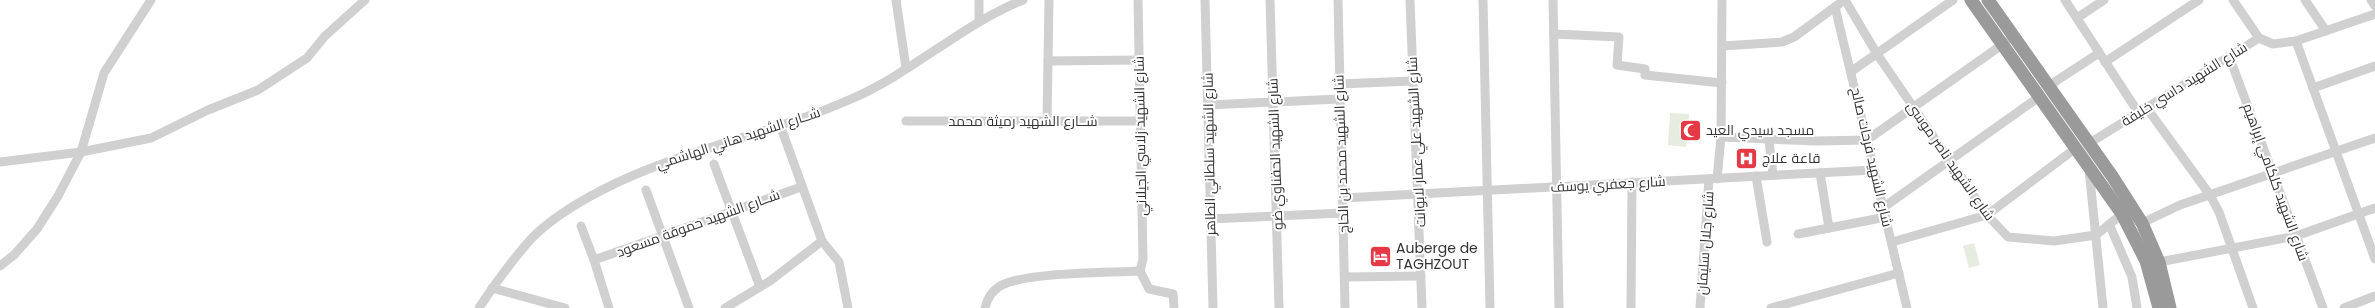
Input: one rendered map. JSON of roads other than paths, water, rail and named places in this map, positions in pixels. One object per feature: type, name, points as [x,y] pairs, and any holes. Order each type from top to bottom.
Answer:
[{"type":"highway","points":[[1971,0],[2008,41],[2094,163],[2142,222],[2159,262],[2170,308]]},
{"type":"highway","points":[[1988,0],[2008,41]]},
{"type":"highway","points":[[2094,163],[2146,262],[2159,308]]},
{"type":"street","points":[[0,266],[14,255],[37,229],[58,196],[81,152],[104,73],[152,0]]},
{"type":"street","points":[[0,162],[81,152],[151,138],[208,110],[258,90],[307,58],[325,36],[365,0]]},
{"type":"street","points":[[896,0],[906,68]]},
{"type":"street","points":[[979,0],[979,21]]},
{"type":"street","name":"شــارع الشهيد هاني الهاشمي","points":[[479,308],[492,288],[532,238],[568,208],[643,170],[780,125],[852,99],[876,87],[979,21],[1023,0]]},
{"type":"street","points":[[1047,122],[1049,0]]},
{"type":"street","name":"شارع الشهيد زلاسي الجيلاني","points":[[1138,0],[1143,259],[1140,271]]},
{"type":"street","name":"شارع الشهيد سلطاني الطاهر","points":[[1205,0],[1210,219],[1214,308]]},
{"type":"street","name":"شارع الشهيد الحفناوي ضو","points":[[1270,0],[1279,308]]},
{"type":"street","name":"شارع الشهيد محمد بن الحاج","points":[[1338,0],[1339,99],[1345,308]]},
{"type":"street","name":"شارع الشهيد علي عمار لابوانت","points":[[1410,0],[1422,308]]},
{"type":"street","points":[[1483,0],[1490,308]]},
{"type":"street","points":[[1553,0],[1558,308]]},
{"type":"street","name":"شارع جلال سليمان","points":[[1700,308],[1713,179],[1721,137],[1722,0]]},
{"type":"street","points":[[1722,46],[1782,42],[1794,37],[1845,0]]},
{"type":"street","name":"شارع الشهيد ناصر موسى","points":[[1845,0],[1877,54],[1949,161],[1987,216],[2008,237],[2019,239],[2054,240],[2096,235],[2110,226],[2122,214]]},
{"type":"street","points":[[1852,71],[1953,0]]},
{"type":"street","points":[[2065,0],[2138,112]]},
{"type":"street","points":[[2077,18],[2104,0]]},
{"type":"street","points":[[2105,62],[2199,0]]},
{"type":"street","points":[[2233,0],[2259,38]]},
{"type":"street","points":[[2305,0],[2326,31]]},
{"type":"street","points":[[2371,0],[2375,6]]},
{"type":"street","name":"شارع الشهيد فرحات صالح","points":[[1835,7],[1852,71],[1907,308]]},
{"type":"street","name":"شارع الشهيد داسي خليفة","points":[[1987,216],[2082,146],[2259,38],[2272,44],[2296,41],[2375,14]]},
{"type":"street","points":[[1554,34],[1619,37],[1617,65],[1645,69],[1645,75],[1722,83]]},
{"type":"street","points":[[1721,137],[1769,140],[1867,140],[2008,41]]},
{"type":"street","points":[[2296,41],[2334,152],[2375,259]]},
{"type":"street","points":[[1798,234],[1829,228],[1885,212],[1949,161],[2099,53]]},
{"type":"street","name":"شارع الشهيد كلكامي إبراهيم","points":[[2229,56],[2274,173],[2323,308]]},
{"type":"street","points":[[1048,61],[1139,60]]},
{"type":"street","points":[[2313,88],[2375,66]]},
{"type":"street","points":[[1339,84],[1412,81]]},
{"type":"street","points":[[1208,105],[1339,99]]},
{"type":"street","points":[[2146,107],[2210,195],[2219,212],[2253,308]]},
{"type":"street","name":"شــارع الشهيد رميثة محمد","points":[[906,121],[1140,121]]},
{"type":"street","points":[[780,125],[822,241],[839,262],[848,308]]},
{"type":"street","points":[[2142,222],[2210,195],[2375,138]]},
{"type":"street","points":[[1769,140],[1773,175]]},
{"type":"street","points":[[2094,163],[2096,235],[2103,308]]},
{"type":"street","points":[[714,164],[760,287]]},
{"type":"street","name":"شارع جعفري يوسف","points":[[1343,198],[1874,170]]},
{"type":"street","points":[[1820,173],[1829,228]]},
{"type":"street","points":[[1756,176],[1767,242]]},
{"type":"street","points":[[1631,308],[1632,182]]},
{"type":"street","name":"شــارع الشهيد حموقة مسعود","points":[[594,260],[801,186]]},
{"type":"street","points":[[646,190],[689,308]]},
{"type":"street","points":[[2159,262],[2296,236],[2375,208]]},
{"type":"street","points":[[1210,219],[1343,213]]},
{"type":"street","points":[[1892,242],[1987,216]]},
{"type":"street","points":[[581,226],[594,260],[609,308]]},
{"type":"street","points":[[2110,226],[2132,276],[2138,308]]},
{"type":"street","points":[[725,308],[760,287],[822,241]]},
{"type":"street","points":[[984,308],[992,293],[1000,286],[1024,278],[1140,271],[1150,289],[1173,294],[1174,308]]},
{"type":"street","points":[[1771,308],[1899,273]]},
{"type":"street","points":[[1344,277],[1421,276]]},
{"type":"street","points":[[492,288],[566,308]]},
{"type":"street","points":[[2344,308],[2375,296]]},
{"type":"place","name":"مسجد سيدي العيد","points":[[1690,130]]},
{"type":"place","name":"قاعة علاج","points":[[1746,158]]},
{"type":"place","name":"Auberge de TAGHZOUT","points":[[1381,256]]}]
